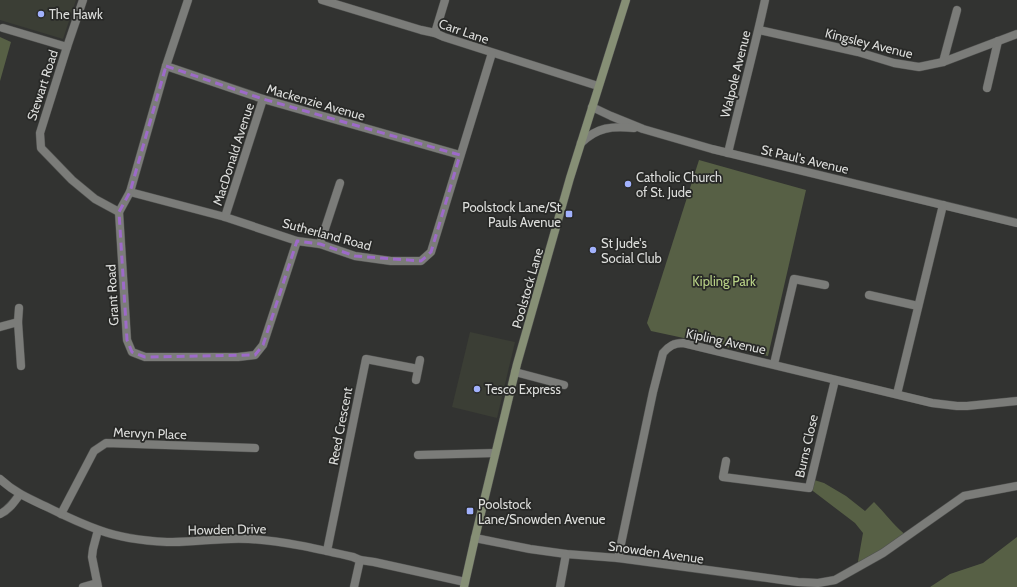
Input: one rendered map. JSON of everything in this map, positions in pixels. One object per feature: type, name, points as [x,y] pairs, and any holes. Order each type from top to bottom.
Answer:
[{"type":"main road","name":"Poolstock Lane","points":[[464,585],[515,372],[598,86],[626,0]]},
{"type":"street","name":"Stewart Road","points":[[84,0],[67,47],[40,133],[41,148],[72,180],[95,199],[119,212]]},
{"type":"street","points":[[119,212],[130,192],[166,66],[188,0]]},
{"type":"street","name":"Carr Lane","points":[[322,0],[435,33],[492,53],[598,86]]},
{"type":"street","points":[[435,33],[445,0]]},
{"type":"street","name":"Walpole Avenue","points":[[728,153],[747,72],[759,30],[765,0]]},
{"type":"street","points":[[944,62],[958,10]]},
{"type":"street","name":"Stewart Road","points":[[3,28],[67,47]]},
{"type":"street","name":"Kingsley Avenue","points":[[759,30],[858,52],[894,63],[919,67],[944,62],[1017,34]]},
{"type":"street","points":[[987,88],[998,41]]},
{"type":"street","name":"Sutherland Road","points":[[130,192],[225,217],[297,240],[320,244],[354,256],[391,261],[421,261],[431,252],[492,53]]},
{"type":"street","name":"Mackenzie Avenue","points":[[166,66],[264,99],[460,155]]},
{"type":"street","name":"MacDonald Avenue","points":[[225,217],[264,99]]},
{"type":"street","name":"St Paul's Avenue","points":[[592,107],[643,129],[728,153],[1017,223]]},
{"type":"street","points":[[581,143],[592,133],[606,128],[618,126],[643,129]]},
{"type":"street","points":[[320,244],[340,183]]},
{"type":"street","points":[[897,394],[943,205]]},
{"type":"street","name":"Grant Road","points":[[119,212],[127,340],[132,352],[145,357],[238,357],[255,355],[263,345],[297,240]]},
{"type":"street","points":[[774,364],[794,279],[826,285]]},
{"type":"street","points":[[869,295],[918,306]]},
{"type":"street","points":[[19,308],[18,322],[21,366]]},
{"type":"street","points":[[0,327],[18,322]]},
{"type":"street","name":"Kipling Avenue","points":[[618,558],[653,392],[663,353],[667,348],[677,343],[683,343],[774,364],[932,403],[967,406],[1017,401]]},
{"type":"street","name":"Reed Crescent","points":[[327,551],[366,359],[418,369]]},
{"type":"street","points":[[416,380],[420,360]]},
{"type":"street","points":[[515,372],[564,385]]},
{"type":"street","name":"Burns Close","points":[[726,462],[723,477],[809,488],[834,380]]},
{"type":"street","name":"Mervyn Place","points":[[61,514],[94,451],[106,443],[255,448]]},
{"type":"street","points":[[418,455],[495,453]]},
{"type":"street","name":"Howden Drive","points":[[0,478],[20,494],[61,514],[98,530],[124,536],[166,542],[197,542],[230,538],[247,538],[280,542],[353,557],[464,585]]},
{"type":"street","name":"Snowden Avenue","points":[[475,538],[530,549],[566,554],[618,558],[798,582],[835,583],[964,496],[1017,486]]},
{"type":"street","points":[[0,514],[12,505],[20,494]]},
{"type":"street","points":[[83,587],[98,585],[92,557],[98,530]]},
{"type":"street","points":[[560,587],[566,554]]},
{"type":"street","points":[[354,587],[360,560]]},
{"type":"highlighted area","points":[[166,66],[263,99],[460,155],[431,252],[421,261],[355,256],[320,244],[297,241],[263,345],[255,355],[145,357],[132,352],[127,340],[119,212],[130,192]]},
{"type":"shaded area","points":[[0,0],[76,0],[63,39],[0,20]]},
{"type":"shaded area","points":[[470,332],[515,342],[497,418],[452,407]]},
{"type":"green space","points":[[0,37],[11,42],[0,81]]},
{"type":"green space","name":"Kipling Park","points":[[699,160],[806,190],[768,356],[651,331],[647,323]]},
{"type":"green space","points":[[811,479],[824,483],[846,496],[865,511],[874,502],[907,536],[857,567],[863,533],[855,523],[809,488]]},
{"type":"green space","points":[[1017,537],[1017,587],[930,587],[950,574],[983,563]]},
{"type":"place","name":"The Hawk","points":[[41,14]]},
{"type":"place","name":"Catholic Church of St. Jude","points":[[628,184]]},
{"type":"place","name":"Poolstock Lane/St Pauls Avenue","points":[[569,214]]},
{"type":"place","name":"St Jude's Social Club","points":[[593,250]]},
{"type":"place","name":"Tesco Express","points":[[477,389]]},
{"type":"place","name":"Poolstock Lane/Snowden Avenue","points":[[470,511]]}]
